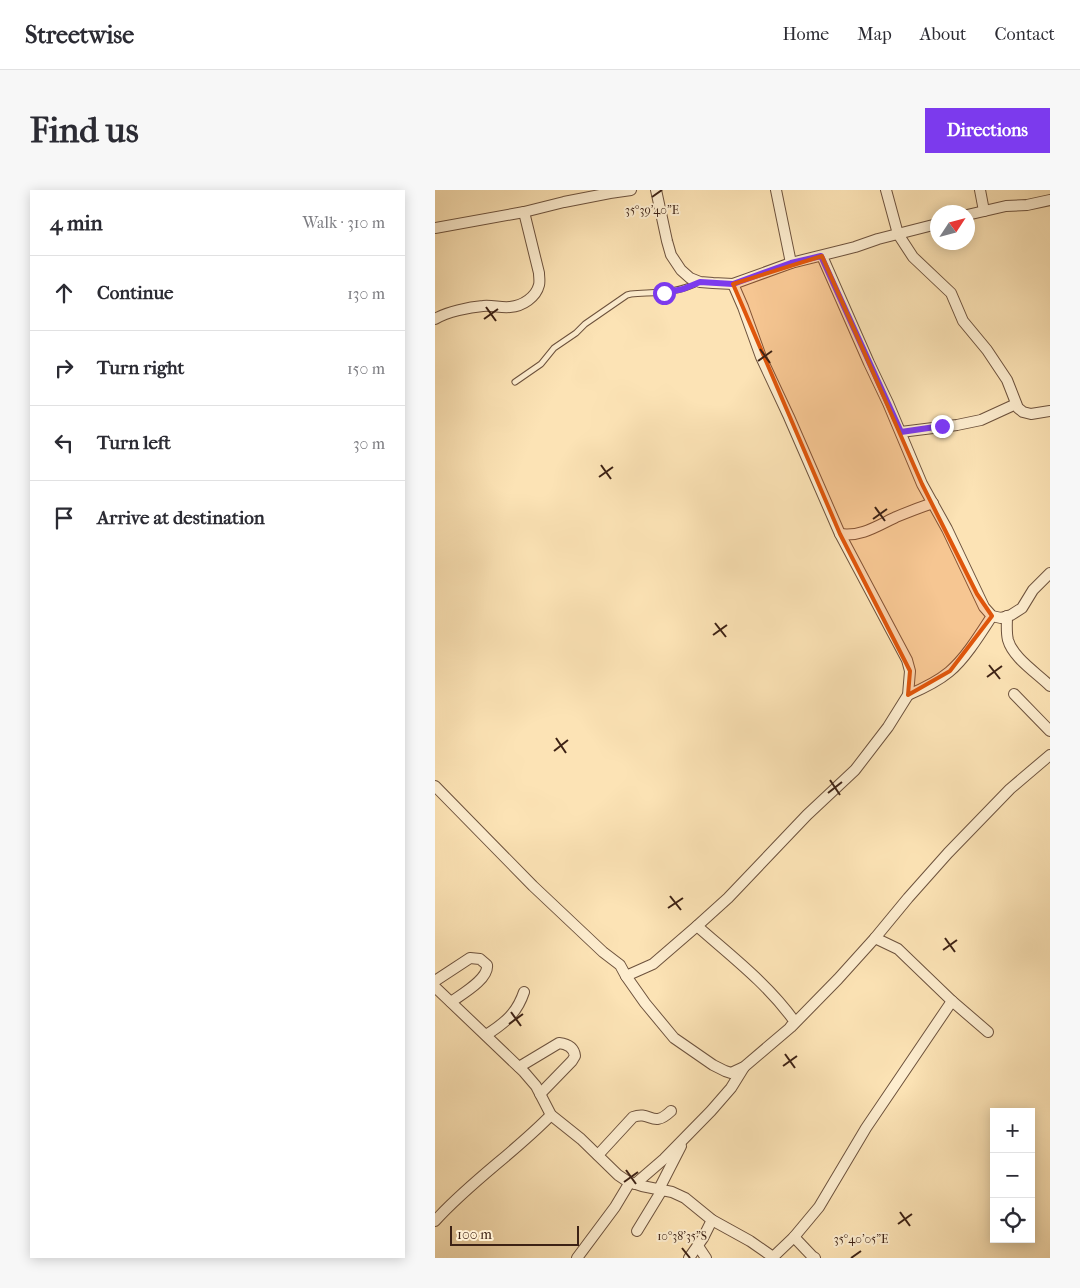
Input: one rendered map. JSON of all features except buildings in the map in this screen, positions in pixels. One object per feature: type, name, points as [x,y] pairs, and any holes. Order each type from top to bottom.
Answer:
[{"type":"street","points":[[435,228],[631,190]]},
{"type":"street","points":[[656,190],[671,255],[681,270],[690,278],[700,282],[733,284],[791,263],[855,247],[878,238],[930,226]]},
{"type":"street","points":[[776,190],[791,263]]},
{"type":"street","points":[[886,190],[898,234],[913,257],[951,294],[963,321],[987,350],[1007,380],[1017,408],[1031,414],[1050,411]]},
{"type":"street","points":[[979,190],[984,211]]},
{"type":"street","points":[[975,214],[1006,206],[1027,205],[1050,200]]},
{"type":"street","points":[[435,320],[449,313],[483,306],[516,306],[533,296],[540,283],[539,273],[524,212]]},
{"type":"street","points":[[821,256],[919,476],[985,608],[992,616],[1001,618],[1011,615],[1022,608],[1033,590],[1050,574]]},
{"type":"street","points":[[626,976],[653,964],[728,898],[807,815],[855,770],[888,726],[908,695],[910,671],[907,660],[840,534],[761,357],[733,284]]},
{"type":"street","points":[[901,432],[981,420],[1016,404]]},
{"type":"street","points":[[840,534],[863,533],[915,509],[933,503]]},
{"type":"street","points":[[908,695],[922,689],[950,671],[969,649],[992,616]]},
{"type":"street","points":[[1007,616],[1006,630],[1014,651],[1050,686]]},
{"type":"street","points":[[1013,694],[1050,731]]},
{"type":"street","points":[[435,786],[533,886],[603,952],[620,965],[645,1003],[675,1038],[713,1066],[731,1073],[744,1067],[791,1026],[838,979],[948,853],[1010,790],[1050,754]]},
{"type":"street","points":[[697,926],[783,1005],[795,1022],[791,1026]]},
{"type":"street","points":[[875,938],[898,950],[988,1032]]},
{"type":"street","points":[[435,981],[470,958],[480,959],[487,965],[488,970],[484,976],[451,1002]]},
{"type":"street","points":[[435,987],[519,1067],[536,1086],[551,1115],[581,1138],[618,1175],[633,1183],[672,1192],[685,1198],[712,1220],[750,1241],[773,1258],[794,1237],[819,1207],[866,1128],[952,1001]]},
{"type":"street","points":[[487,1035],[513,1014],[523,992]]},
{"type":"street","points":[[519,1067],[559,1043],[570,1046],[575,1050],[575,1056],[572,1061],[540,1094]]},
{"type":"street","points":[[577,1258],[633,1183],[664,1159],[685,1138],[731,1088],[744,1067]]},
{"type":"street","points":[[599,1155],[633,1117],[638,1114],[659,1119],[671,1111]]},
{"type":"street","points":[[435,1221],[461,1195],[525,1141],[551,1115]]},
{"type":"street","points":[[637,1231],[660,1190],[685,1138]]},
{"type":"street","points":[[689,1258],[703,1238],[712,1220]]},
{"type":"street","points":[[794,1237],[815,1258]]},
{"type":"street","points":[[698,1246],[706,1258]]},
{"type":"lane","points":[[515,382],[541,364],[559,345],[585,324],[627,295],[664,293],[683,289],[700,282]]},
{"type":"highlighted area","points":[[822,256],[922,484],[977,594],[992,616],[950,671],[908,695],[910,671],[840,534],[733,284]]},
{"type":"route","points":[[664,293],[683,289],[700,282],[733,284],[791,263],[821,256],[901,432],[942,426]]}]
